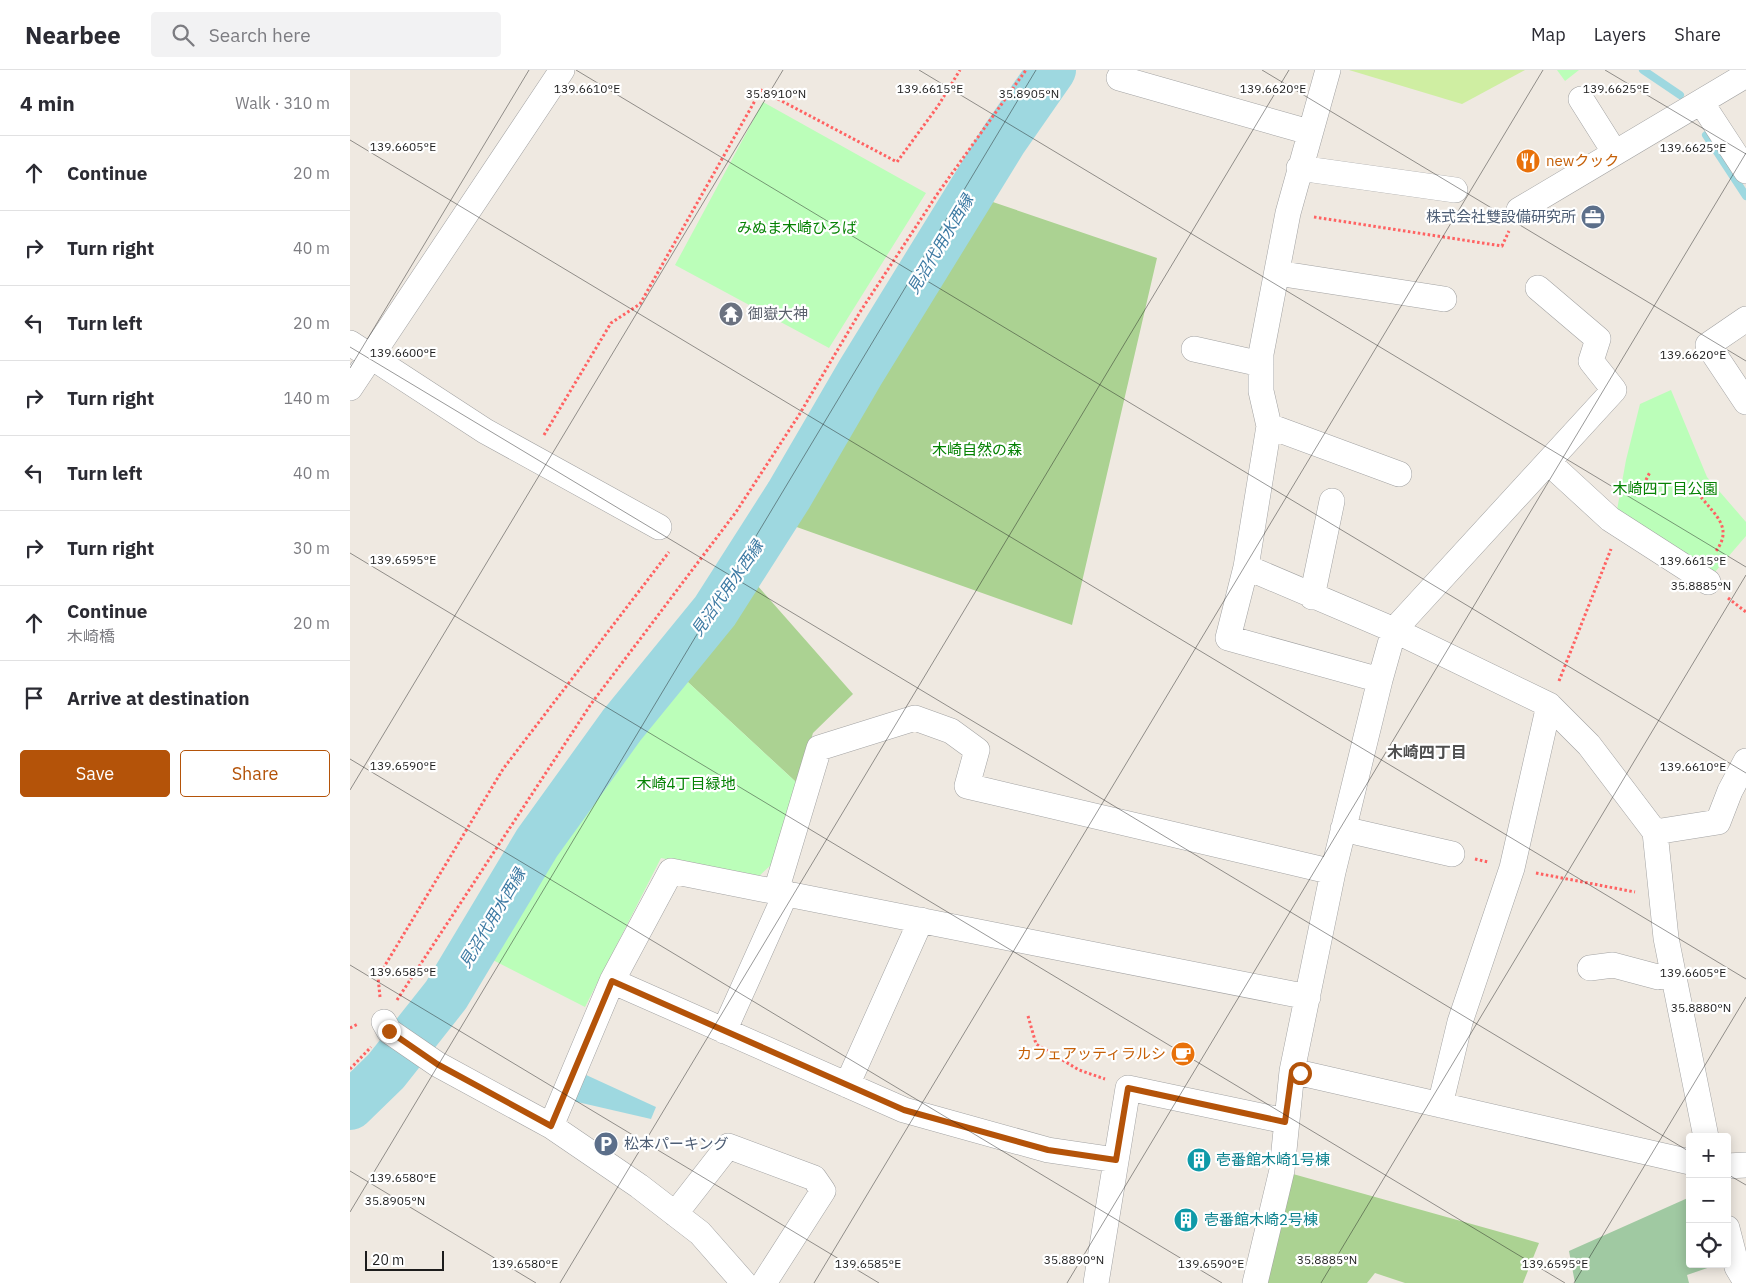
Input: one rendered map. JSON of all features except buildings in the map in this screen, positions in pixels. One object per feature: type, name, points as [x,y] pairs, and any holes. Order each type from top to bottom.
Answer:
[{"type":"street","points":[[350,388],[562,70]]},
{"type":"street","points":[[1328,70],[1300,168],[1277,273],[1261,364],[1261,391],[1270,426],[1246,567],[1228,638],[1380,680]]},
{"type":"street","points":[[1519,210],[1701,102],[1741,74]]},
{"type":"street","points":[[1119,78],[1310,132]]},
{"type":"street","points":[[1581,99],[1615,153]]},
{"type":"street","points":[[1701,102],[1746,171]]},
{"type":"street","points":[[1300,168],[1455,190]]},
{"type":"street","points":[[1277,273],[1444,299]]},
{"type":"street","points":[[1255,1283],[1282,1170],[1285,1122],[1292,1071],[1333,872],[1394,630],[1614,390],[1591,361],[1598,339],[1538,288]]},
{"type":"street","points":[[1746,320],[1708,345],[1746,402]]},
{"type":"street","points":[[350,343],[485,431],[659,527]]},
{"type":"street","points":[[1194,349],[1261,364]]},
{"type":"street","points":[[1270,426],[1399,474]]},
{"type":"street","points":[[1549,463],[1620,526],[1708,582]]},
{"type":"street","points":[[1312,597],[1332,501]]},
{"type":"street","points":[[1246,567],[1312,597],[1394,630],[1549,705],[1589,745],[1655,832],[1660,897],[1672,972],[1705,1133]]},
{"type":"street","points":[[1440,1105],[1460,1022],[1512,868],[1549,705]]},
{"type":"street","points":[[724,1031],[781,892],[819,748],[915,718],[951,731],[978,750],[967,786],[1333,872]]},
{"type":"street","points":[[1655,832],[1718,822],[1730,791],[1746,761]]},
{"type":"street","points":[[1343,829],[1452,854]]},
{"type":"street","points":[[551,1126],[612,981],[671,871],[1308,997]]},
{"type":"street","points":[[847,1085],[921,920]]},
{"type":"street","points":[[1590,968],[1595,969],[1613,965],[1658,976],[1672,972]]},
{"type":"street","points":[[612,981],[904,1110],[1048,1150],[1116,1160]]},
{"type":"street","points":[[386,1027],[437,1064],[551,1126],[639,1186],[700,1233],[744,1283]]},
{"type":"street","points":[[1292,1071],[1686,1161]]},
{"type":"street","points":[[1096,1283],[1128,1088],[1285,1122]]},
{"type":"street","points":[[675,1214],[728,1146],[814,1178],[823,1191],[764,1283]]},
{"type":"street","points":[[1731,1166],[1746,1165]]},
{"type":"street","points":[[1731,1244],[1737,1267],[1746,1282]]},
{"type":"path","points":[[531,457],[611,323],[640,304],[760,90],[897,162],[938,106],[960,70]]},
{"type":"path","points":[[386,1027],[462,898],[591,704],[736,512],[800,415],[860,312],[923,217],[1026,70]]},
{"type":"path","points":[[1308,216],[1502,246],[1519,210]]},
{"type":"path","points":[[1646,480],[1650,472]]},
{"type":"path","points":[[1701,497],[1724,527],[1724,540],[1716,551]]},
{"type":"path","points":[[1549,705],[1620,526]]},
{"type":"path","points":[[386,1027],[378,977],[503,769],[671,549],[659,527]]},
{"type":"path","points":[[1452,854],[1512,868],[1660,897]]},
{"type":"path","points":[[1028,1016],[1036,1044],[1079,1070],[1128,1088]]},
{"type":"green space","points":[[1349,70],[1525,70],[1462,104]]},
{"type":"green space","points":[[1557,70],[1579,70],[1565,81]]},
{"type":"green space","name":"みぬま木崎ひろば","points":[[763,102],[926,193],[829,348],[675,265]]},
{"type":"green space","name":"木崎自然の森","points":[[981,198],[1157,258],[1072,625],[791,525],[756,584],[853,694],[813,733],[797,783],[677,672],[732,603],[885,347]]},
{"type":"green space","name":"木崎四丁目公園","points":[[1671,390],[1707,477],[1746,522],[1746,536],[1715,572],[1617,510],[1626,460],[1640,404]]},
{"type":"green space","name":"木崎4丁目緑地","points":[[677,672],[797,783],[772,864],[759,876],[661,858],[585,1007],[479,953],[586,785]]},
{"type":"green space","points":[[1293,1174],[1539,1243],[1523,1283],[1405,1283],[1375,1273],[1367,1283],[1266,1283]]},
{"type":"green space","points":[[1686,1199],[1686,1268],[1707,1268],[1687,1275],[1689,1283],[1575,1283],[1569,1251]]},
{"type":"water","points":[[584,1074],[656,1107],[651,1119],[573,1101]]},
{"type":"waterway","name":"見沼代用水西縁","points":[[350,1106],[386,1071],[446,995],[537,843],[622,725],[715,611],[789,495],[860,373],[1004,139],[1052,70]]},
{"type":"waterway","points":[[1643,70],[1680,95]]},
{"type":"waterway","points":[[1706,135],[1746,196]]},
{"type":"place","name":"newクック","points":[[1528,161]]},
{"type":"place","name":"株式会社雙設備研究所","points":[[1593,217]]},
{"type":"place","name":"御嶽大神","points":[[731,314]]},
{"type":"place","name":"カフェアッティラルシ","points":[[1183,1054]]},
{"type":"place","name":"松本パーキング","points":[[606,1144]]},
{"type":"place","name":"壱番館木崎1号棟","points":[[1199,1160]]},
{"type":"place","name":"壱番館木崎2号棟","points":[[1186,1220]]},
{"type":"district","name":"木崎四丁目","points":[[1427,752]]},
{"type":"route","points":[[389,1031],[437,1064],[551,1126],[612,981],[904,1110],[1048,1150],[1116,1160],[1128,1088],[1285,1122],[1292,1071],[1300,1073]]}]
